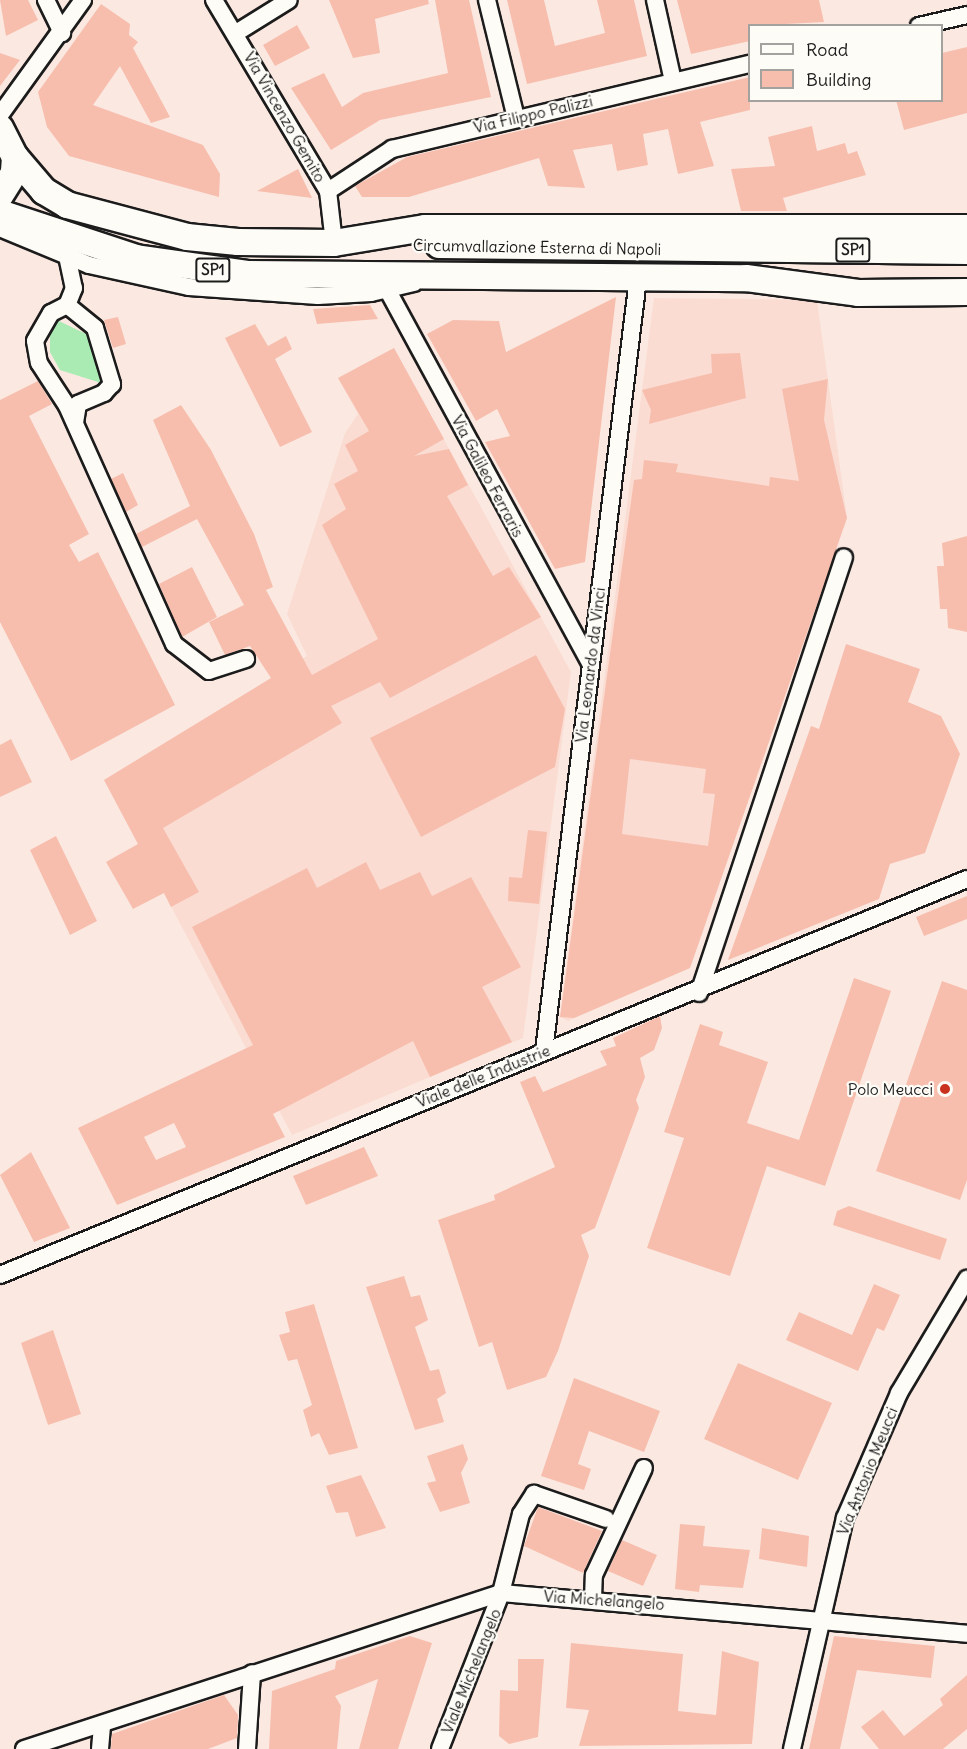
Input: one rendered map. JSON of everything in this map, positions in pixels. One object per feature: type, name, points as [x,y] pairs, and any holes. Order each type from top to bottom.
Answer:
[{"type":"highway","points":[[0,128],[15,157],[44,191],[67,205],[120,223],[187,237],[334,243],[425,228],[967,228]]},
{"type":"highway","points":[[0,195],[14,173],[15,157]]},
{"type":"highway","name":"Circumvallazione Esterna di Napoli","points":[[0,213],[94,247],[188,268],[435,278],[746,278]]},
{"type":"highway","name":"Circumvallazione Esterna di Napoli","points":[[334,243],[967,250]]},
{"type":"highway","name":"SP1","points":[[746,278],[967,277]]},
{"type":"highway","points":[[746,278],[858,293],[967,292]]},
{"type":"street","points":[[46,0],[62,33]]},
{"type":"street","points":[[0,115],[62,33],[83,0]]},
{"type":"street","name":"Via Vincenzo Gemito","points":[[214,0],[236,33],[328,191],[334,243]]},
{"type":"street","points":[[236,33],[289,0]]},
{"type":"street","points":[[487,0],[516,118]]},
{"type":"street","points":[[655,0],[674,81]]},
{"type":"street","points":[[928,24],[967,15]]},
{"type":"street","name":"Via Filippo Palizzi","points":[[328,191],[392,149],[748,64]]},
{"type":"street","points":[[0,228],[67,256],[134,278],[189,286],[318,296],[387,289],[435,278]]},
{"type":"street","points":[[67,256],[74,288],[67,306],[51,313],[35,341],[39,363],[75,422],[174,644],[209,672],[246,659]]},
{"type":"street","name":"Via Leonardo da Vinci","points":[[544,1051],[638,279]]},
{"type":"street","name":"Via Galileo Ferraris","points":[[387,289],[590,663]]},
{"type":"street","points":[[67,306],[95,328],[112,384],[104,393],[78,404],[75,422]]},
{"type":"street","points":[[699,993],[844,557]]},
{"type":"street","name":"Viale delle Industrie","points":[[0,1275],[544,1051],[699,993],[967,879]]},
{"type":"street","name":"Via Antonio Meucci","points":[[792,1749],[819,1618],[845,1518],[899,1393],[967,1279]]},
{"type":"street","points":[[592,1599],[594,1575],[644,1468]]},
{"type":"street","name":"Viale Michelangelo","points":[[440,1749],[501,1593],[521,1514],[534,1494],[606,1519]]},
{"type":"street","name":"Via Michelangelo","points":[[24,1749],[501,1593],[819,1618],[967,1634]]},
{"type":"street","points":[[247,1749],[252,1673]]},
{"type":"street","points":[[100,1749],[102,1724]]},
{"type":"shaded area","points":[[654,298],[817,300],[847,518],[690,968],[568,1021],[560,1017]]},
{"type":"shaded area","points":[[394,348],[571,672],[523,1038],[292,1135],[104,780],[307,656],[287,614],[345,433],[358,414],[338,378]]},
{"type":"green space","points":[[57,320],[88,335],[101,383],[60,370],[50,352],[50,328]]},
{"type":"building","points":[[0,0],[28,0],[38,20],[6,36]]},
{"type":"building","points":[[329,0],[428,0],[429,4],[375,19],[380,53],[353,58]]},
{"type":"building","points":[[435,0],[469,0],[491,97],[380,120],[331,150],[291,88],[324,73],[342,107],[363,93],[448,73]]},
{"type":"building","points":[[507,0],[544,0],[555,46],[605,33],[597,0],[634,0],[647,56],[527,84]]},
{"type":"building","points":[[677,0],[819,0],[824,22],[748,24],[748,41],[691,54]]},
{"type":"building","points":[[101,4],[130,24],[129,35],[138,42],[133,48],[170,117],[151,123],[120,66],[93,105],[203,145],[220,174],[219,197],[69,156],[47,127],[38,92]]},
{"type":"building","points":[[297,25],[310,48],[275,66],[263,45]]},
{"type":"building","points":[[967,47],[967,113],[904,130],[897,102],[943,102],[943,53]]},
{"type":"building","points":[[0,53],[20,60],[0,86]]},
{"type":"building","points":[[748,77],[750,110],[700,122],[714,166],[678,174],[668,129],[643,134],[648,165],[617,171],[612,144],[573,150],[585,188],[548,186],[539,158],[409,197],[362,197],[355,186],[407,157]]},
{"type":"building","points":[[812,126],[817,151],[845,143],[848,154],[857,151],[866,175],[783,198],[787,211],[741,211],[731,169],[775,166],[768,137]]},
{"type":"building","points":[[298,169],[312,198],[257,191]]},
{"type":"building","points":[[616,297],[585,562],[555,569],[485,442],[510,436],[497,409],[476,421],[427,334],[453,320],[499,321],[506,352]]},
{"type":"building","points":[[370,305],[378,319],[317,324],[313,309]]},
{"type":"building","points":[[118,317],[126,344],[113,348],[104,320]]},
{"type":"building","points":[[255,324],[268,346],[286,336],[292,349],[275,359],[312,432],[280,447],[225,338]]},
{"type":"building","points":[[394,348],[444,439],[414,456],[449,449],[468,485],[447,496],[493,576],[509,567],[541,617],[390,698],[380,682],[331,706],[342,723],[163,828],[199,892],[171,907],[164,893],[133,909],[106,862],[138,844],[104,780],[271,678],[250,646],[225,655],[209,622],[244,605],[197,519],[142,547],[136,534],[190,506],[153,420],[181,405],[211,450],[254,534],[273,587],[266,590],[312,675],[378,639],[322,525],[346,509],[334,484],[358,471],[345,445],[369,431],[338,378]]},
{"type":"building","points":[[740,353],[746,398],[649,424],[651,410],[642,390],[712,373],[711,354]]},
{"type":"building","points":[[828,379],[824,420],[847,518],[690,968],[574,1018],[560,1017],[634,480],[642,479],[644,460],[678,464],[676,472],[769,486],[770,477],[799,481],[782,389]],"holes":[[[630,759],[706,769],[703,793],[715,794],[708,846],[622,834]]]},
{"type":"building","points":[[38,381],[52,404],[29,416],[89,534],[69,545],[79,562],[98,552],[175,705],[71,761],[0,622],[0,400]]},
{"type":"building","points":[[123,473],[138,505],[126,512],[111,479]]},
{"type":"building","points":[[967,536],[967,632],[948,628],[947,609],[940,609],[937,566],[944,566],[942,543]]},
{"type":"building","points":[[192,567],[217,617],[182,637],[159,584]]},
{"type":"building","points":[[846,644],[920,669],[908,702],[941,716],[960,754],[925,853],[890,864],[879,899],[728,960],[811,726],[819,729]]},
{"type":"building","points":[[536,655],[565,709],[555,767],[421,837],[370,738]]},
{"type":"building","points":[[11,739],[32,782],[0,797],[0,745]]},
{"type":"building","points":[[528,830],[547,832],[539,904],[508,901],[509,877],[522,878]]},
{"type":"building","points":[[56,836],[97,921],[70,935],[30,850]]},
{"type":"building","points":[[366,862],[380,890],[420,872],[432,896],[471,877],[521,967],[482,987],[512,1042],[430,1077],[413,1041],[273,1114],[285,1137],[117,1205],[78,1128],[253,1045],[192,927],[307,868],[317,888]],"holes":[[[174,1123],[186,1147],[156,1160],[144,1137]]]},
{"type":"building","points":[[967,896],[967,919],[924,936],[916,917]]},
{"type":"building","points":[[854,978],[891,991],[825,1186],[767,1166],[730,1276],[647,1248],[684,1138],[664,1132],[700,1024],[723,1032],[719,1045],[768,1062],[747,1123],[799,1140]]},
{"type":"building","points":[[942,981],[967,990],[967,1180],[960,1200],[876,1171]]},
{"type":"building","points":[[660,1016],[662,1028],[654,1050],[640,1058],[645,1077],[636,1100],[639,1108],[595,1228],[581,1235],[589,1256],[558,1351],[546,1377],[507,1390],[492,1342],[479,1347],[438,1220],[495,1200],[494,1195],[555,1167],[520,1082],[535,1076],[543,1092],[607,1065],[600,1051],[616,1046],[613,1038]]},
{"type":"building","points":[[364,1147],[378,1176],[306,1205],[293,1176]]},
{"type":"building","points":[[31,1152],[70,1228],[34,1242],[0,1175]]},
{"type":"building","points":[[849,1206],[947,1239],[940,1260],[833,1225],[837,1211]]},
{"type":"building","points":[[404,1276],[411,1297],[420,1295],[428,1320],[415,1327],[430,1371],[439,1369],[446,1393],[437,1399],[444,1422],[415,1430],[366,1287]]},
{"type":"building","points":[[874,1284],[900,1295],[884,1331],[877,1328],[858,1371],[786,1340],[799,1312],[852,1335]]},
{"type":"building","points":[[314,1304],[358,1448],[329,1455],[319,1433],[311,1437],[303,1410],[312,1405],[297,1359],[288,1361],[279,1335],[290,1332],[285,1312]]},
{"type":"building","points":[[53,1330],[81,1414],[48,1425],[21,1343]]},
{"type":"building","points":[[738,1363],[832,1403],[798,1480],[704,1439]]},
{"type":"building","points":[[574,1378],[660,1411],[644,1452],[589,1431],[578,1464],[591,1469],[584,1490],[541,1476]]},
{"type":"building","points":[[463,1444],[468,1459],[461,1473],[470,1503],[440,1512],[427,1483],[436,1481],[427,1456]]},
{"type":"building","points":[[361,1475],[386,1528],[356,1537],[348,1512],[336,1513],[326,1486]]},
{"type":"building","points":[[538,1507],[602,1531],[583,1573],[524,1546]]},
{"type":"building","points":[[680,1524],[705,1526],[703,1546],[750,1550],[743,1588],[700,1585],[699,1592],[675,1589]]},
{"type":"building","points":[[762,1528],[809,1536],[807,1567],[759,1559]]},
{"type":"building","points":[[622,1540],[657,1555],[643,1586],[608,1571]]},
{"type":"building","points":[[410,1636],[432,1643],[398,1749],[359,1749],[378,1679],[335,1696],[341,1706],[337,1749],[269,1749],[272,1691],[335,1669],[336,1661]]},
{"type":"building","points":[[834,1636],[935,1646],[931,1678],[857,1670],[840,1749],[809,1749]]},
{"type":"building","points":[[571,1643],[683,1654],[678,1711],[716,1715],[722,1651],[759,1662],[752,1744],[579,1746],[589,1710],[566,1708]]},
{"type":"building","points":[[518,1659],[544,1659],[538,1737],[509,1744],[499,1736],[500,1690],[518,1691]]},
{"type":"building","points":[[967,1675],[967,1729],[943,1749],[879,1749],[861,1727],[883,1710],[904,1736],[943,1705],[940,1699]]},
{"type":"building","points":[[224,1695],[238,1715],[237,1738],[208,1749],[111,1749],[112,1734]]},
{"type":"place","name":"Polo Meucci","points":[[945,1089]]}]
